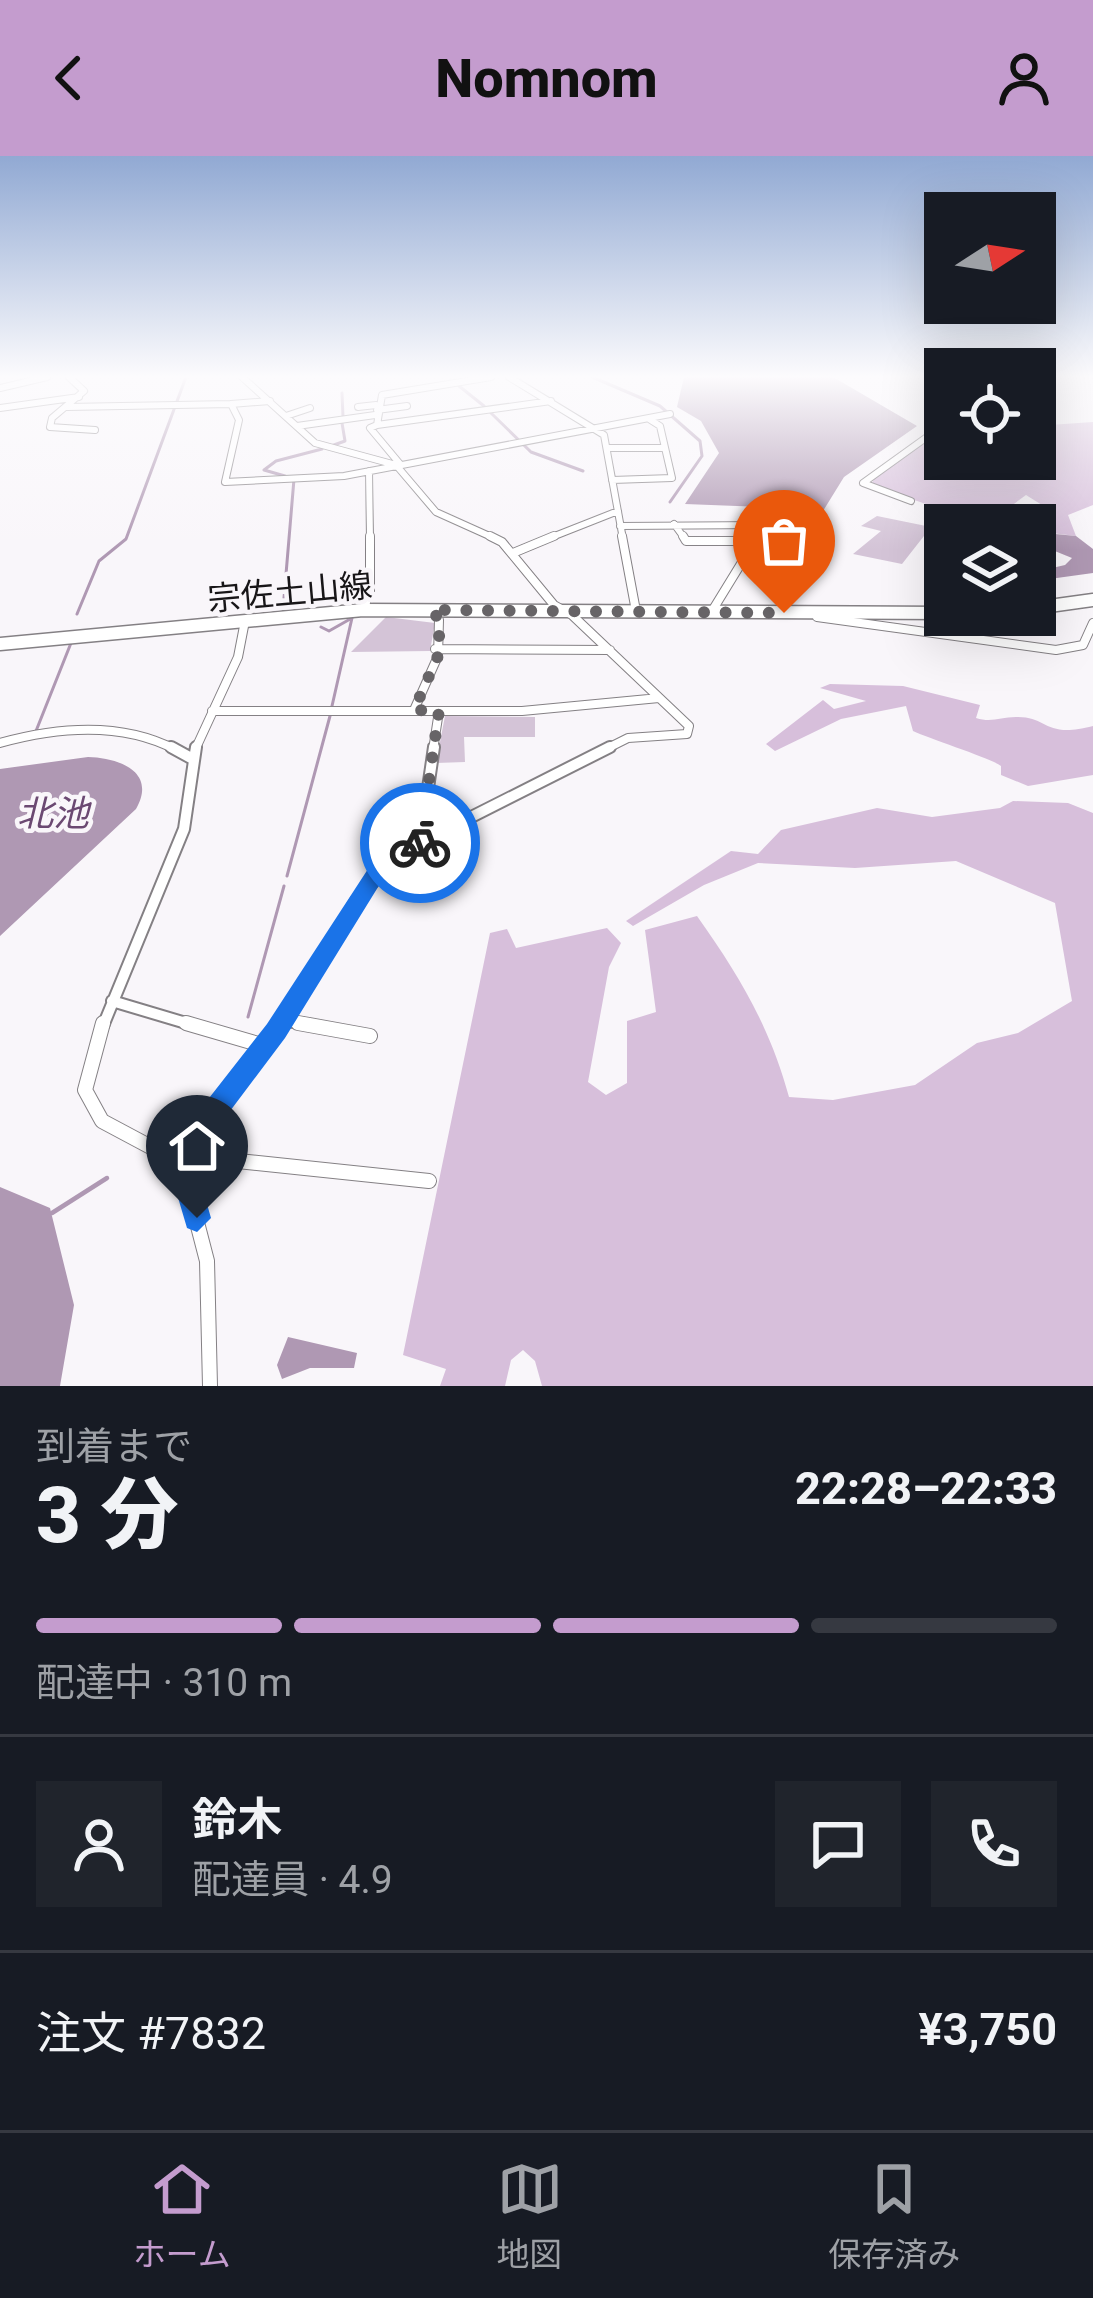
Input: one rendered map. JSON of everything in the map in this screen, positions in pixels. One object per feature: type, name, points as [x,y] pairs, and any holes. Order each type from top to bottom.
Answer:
[{"type":"main road","points":[[1056,605],[1093,600]]},
{"type":"main road","name":"宗佐土山線","points":[[0,644],[363,610],[924,613]]},
{"type":"street","points":[[236,434],[225,482],[369,471],[564,434]]},
{"type":"street","points":[[305,434],[315,443],[398,465]]},
{"type":"street","points":[[180,1157],[283,1020],[375,874],[420,843],[628,738],[687,734],[689,726],[562,611],[497,538],[436,512],[373,434]]},
{"type":"street","points":[[602,434],[636,611]]},
{"type":"street","points":[[612,480],[672,478],[662,434]]},
{"type":"street","points":[[911,501],[862,483],[924,439]]},
{"type":"street","points":[[332,448],[340,464]]},
{"type":"street","points":[[607,448],[665,448]]},
{"type":"street","points":[[363,610],[370,592],[369,471]]},
{"type":"street","points":[[513,553],[618,511]]},
{"type":"street","points":[[620,526],[758,522],[766,526],[712,611]]},
{"type":"street","points":[[674,524],[686,541],[757,541]]},
{"type":"street","points":[[414,710],[438,656],[440,620],[431,610]]},
{"type":"street","points":[[801,612],[1056,650],[1083,645],[1093,623]]},
{"type":"street","points":[[245,621],[238,657],[191,758],[193,796],[184,829],[112,1001],[86,1073],[85,1090],[102,1121],[180,1157],[429,1181]]},
{"type":"street","points":[[435,649],[610,650]]},
{"type":"street","points":[[212,711],[568,710],[658,698]]},
{"type":"street","points":[[420,843],[439,711]]},
{"type":"street","points":[[0,743],[97,729],[135,730],[166,740],[191,758]]},
{"type":"street","points":[[112,1001],[265,1046]]},
{"type":"street","points":[[283,1020],[370,1036]]},
{"type":"street","points":[[180,1157],[207,1261],[210,1386]]},
{"type":"shaded area","points":[[1056,434],[1093,434],[1093,505],[1068,515],[1076,536],[1056,534],[1056,504],[1040,504],[1026,495],[1014,504],[926,504],[871,485],[876,475],[924,443],[924,480],[1056,480]]},
{"type":"shaded area","points":[[877,516],[924,526],[924,536],[902,564],[853,554],[881,531],[861,526]]},
{"type":"shaded area","points":[[386,617],[435,623],[430,651],[351,652]]},
{"type":"shaded area","points":[[830,684],[903,686],[980,705],[976,718],[982,719],[1026,718],[1065,730],[1093,726],[1093,775],[1028,786],[1001,775],[996,763],[913,731],[906,706],[841,719],[775,751],[766,744],[823,700],[834,709],[866,701],[820,688]]},
{"type":"shaded area","points":[[445,716],[535,717],[535,737],[464,737],[465,762],[436,763]]},
{"type":"shaded area","points":[[1013,801],[1068,803],[1093,813],[1093,1386],[542,1386],[535,1361],[523,1350],[511,1360],[505,1386],[440,1386],[446,1369],[403,1355],[490,933],[507,929],[516,948],[607,928],[621,943],[609,967],[588,1082],[606,1095],[627,1083],[627,1021],[656,1012],[645,930],[697,916],[752,1002],[789,1097],[833,1100],[915,1085],[977,1043],[1018,1033],[1072,1001],[1055,903],[956,861],[855,868],[758,863],[704,885],[633,926],[626,921],[731,851],[758,854],[781,830],[877,808],[932,817],[1000,808]]},
{"type":"water","points":[[709,434],[905,434],[844,477],[815,524],[763,507],[685,504],[719,453]]},
{"type":"water","points":[[1056,534],[1076,536],[1093,549],[1093,573],[1056,578],[1056,567],[1072,558],[1056,552]]},
{"type":"water","name":"北池","points":[[88,757],[112,760],[132,770],[142,785],[136,809],[0,936],[0,769]]},
{"type":"water","points":[[0,1187],[50,1208],[74,1305],[60,1386],[0,1386]]},
{"type":"water","points":[[288,1337],[357,1353],[354,1368],[310,1368],[282,1379],[277,1365]]},
{"type":"waterway","points":[[77,614],[99,561],[126,539],[165,434]]},
{"type":"waterway","points":[[331,446],[345,441],[344,434]]},
{"type":"waterway","points":[[513,434],[531,452],[583,471]]},
{"type":"waterway","points":[[670,502],[702,456],[700,441],[692,434]]},
{"type":"waterway","points":[[285,476],[264,470],[276,461],[322,449]]},
{"type":"waterway","points":[[284,598],[294,479]]},
{"type":"waterway","points":[[321,627],[329,631],[352,618],[332,706]]},
{"type":"waterway","points":[[36,731],[71,643]]},
{"type":"waterway","points":[[287,876],[330,716]]},
{"type":"waterway","points":[[248,1017],[284,886]]},
{"type":"waterway","points":[[52,1213],[107,1178]]},
{"type":"way so far","points":[[420,843],[439,711],[414,710],[438,656],[440,620],[431,610],[784,613]]},
{"type":"route","points":[[197,1218],[180,1157],[276,1031],[375,874],[420,843]]}]
